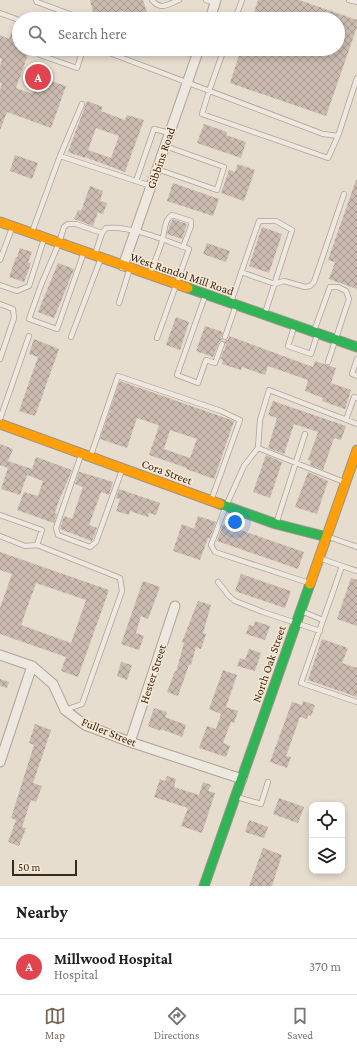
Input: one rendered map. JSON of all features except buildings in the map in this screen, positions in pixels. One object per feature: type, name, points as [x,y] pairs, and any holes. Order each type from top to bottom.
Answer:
[{"type":"street","points":[[211,12],[213,1]]},
{"type":"street","name":"Gibbins Road","points":[[126,267],[135,232],[197,56]]},
{"type":"street","name":"West Randol Mill Road","points":[[0,222],[357,347]]},
{"type":"street","name":"Cora Street","points":[[0,424],[276,524],[327,537]]},
{"type":"street","name":"North Oak Street","points":[[204,886],[296,622],[346,482],[355,463],[357,450]]},
{"type":"street","name":"Hester Street","points":[[130,742],[175,606]]},
{"type":"street","name":"Fuller Street","points":[[0,655],[32,666],[53,684],[65,710],[85,725],[130,742],[242,779]]},
{"type":"street","points":[[0,762],[32,666]]},
{"type":"lane","points":[[36,0],[37,2],[64,12]]},
{"type":"lane","points":[[152,0],[157,5],[161,6],[179,0]]},
{"type":"lane","points":[[238,12],[242,0]]},
{"type":"lane","points":[[349,0],[357,2]]},
{"type":"lane","points":[[0,13],[12,17]]},
{"type":"lane","points":[[43,56],[77,68],[81,56]]},
{"type":"lane","points":[[117,56],[323,134],[338,136]]},
{"type":"lane","points":[[221,56],[208,91],[202,114],[328,158],[338,136],[357,78]]},
{"type":"lane","points":[[32,234],[60,156],[82,104]]},
{"type":"lane","points":[[136,181],[154,129],[170,133]]},
{"type":"lane","points":[[157,169],[217,190],[224,167],[165,146]]},
{"type":"lane","points":[[60,156],[151,186]]},
{"type":"lane","points":[[241,272],[275,284],[284,281],[310,286],[314,282],[344,194]]},
{"type":"lane","points":[[150,275],[163,239],[163,231],[169,216],[172,214],[191,221],[191,226],[183,247]]},
{"type":"lane","points":[[225,337],[241,272],[259,221],[276,221],[292,230],[264,315]]},
{"type":"lane","points":[[84,252],[57,328],[29,320],[64,227],[68,224],[76,224],[102,233]]},
{"type":"lane","points":[[0,260],[13,227]]},
{"type":"lane","points":[[71,337],[98,257],[102,233],[106,228],[112,227],[163,239],[189,249],[157,338]]},
{"type":"lane","points":[[0,285],[17,291],[29,286],[44,238]]},
{"type":"lane","points":[[119,303],[126,267]]},
{"type":"lane","points":[[294,325],[288,346],[311,354],[330,288],[338,288],[346,291],[349,299],[328,362]]},
{"type":"lane","points":[[206,294],[177,375],[198,383],[206,360],[215,363],[222,344]]},
{"type":"lane","points":[[0,304],[13,309],[14,318],[0,359]]},
{"type":"lane","points":[[0,419],[29,336]]},
{"type":"lane","points":[[357,359],[352,374],[357,376]]},
{"type":"lane","points":[[123,469],[96,542],[90,546],[58,535],[56,528],[118,376],[220,411],[240,420],[211,500]]},
{"type":"lane","points":[[310,584],[215,552],[211,545],[244,466],[258,448],[260,420],[269,390],[357,424]]},
{"type":"lane","points":[[346,420],[354,397],[357,398]]},
{"type":"lane","points":[[276,524],[305,434]]},
{"type":"lane","points":[[258,448],[346,482]]},
{"type":"lane","points":[[0,515],[42,530],[37,545]]},
{"type":"lane","points":[[0,536],[25,546],[37,545],[120,578],[122,591],[82,704],[65,710]]},
{"type":"lane","points":[[327,537],[357,547]]},
{"type":"lane","points":[[319,558],[357,571]]},
{"type":"lane","points":[[342,566],[301,683],[357,702]]},
{"type":"lane","points":[[218,582],[235,601],[320,631]]},
{"type":"lane","points":[[300,611],[323,620]]},
{"type":"lane","points":[[236,796],[261,804],[268,782]]},
{"type":"traffic: fast","points":[[188,288],[357,347]]},
{"type":"traffic: fast","points":[[220,504],[276,524],[327,537]]},
{"type":"traffic: fast","points":[[204,886],[310,584]]},
{"type":"traffic: slow","points":[[0,222],[188,288]]},
{"type":"traffic: slow","points":[[0,424],[220,504]]},
{"type":"traffic: slow","points":[[310,584],[357,450]]},
{"type":"place","name":"Millwood Hospital","points":[[38,77]]}]
